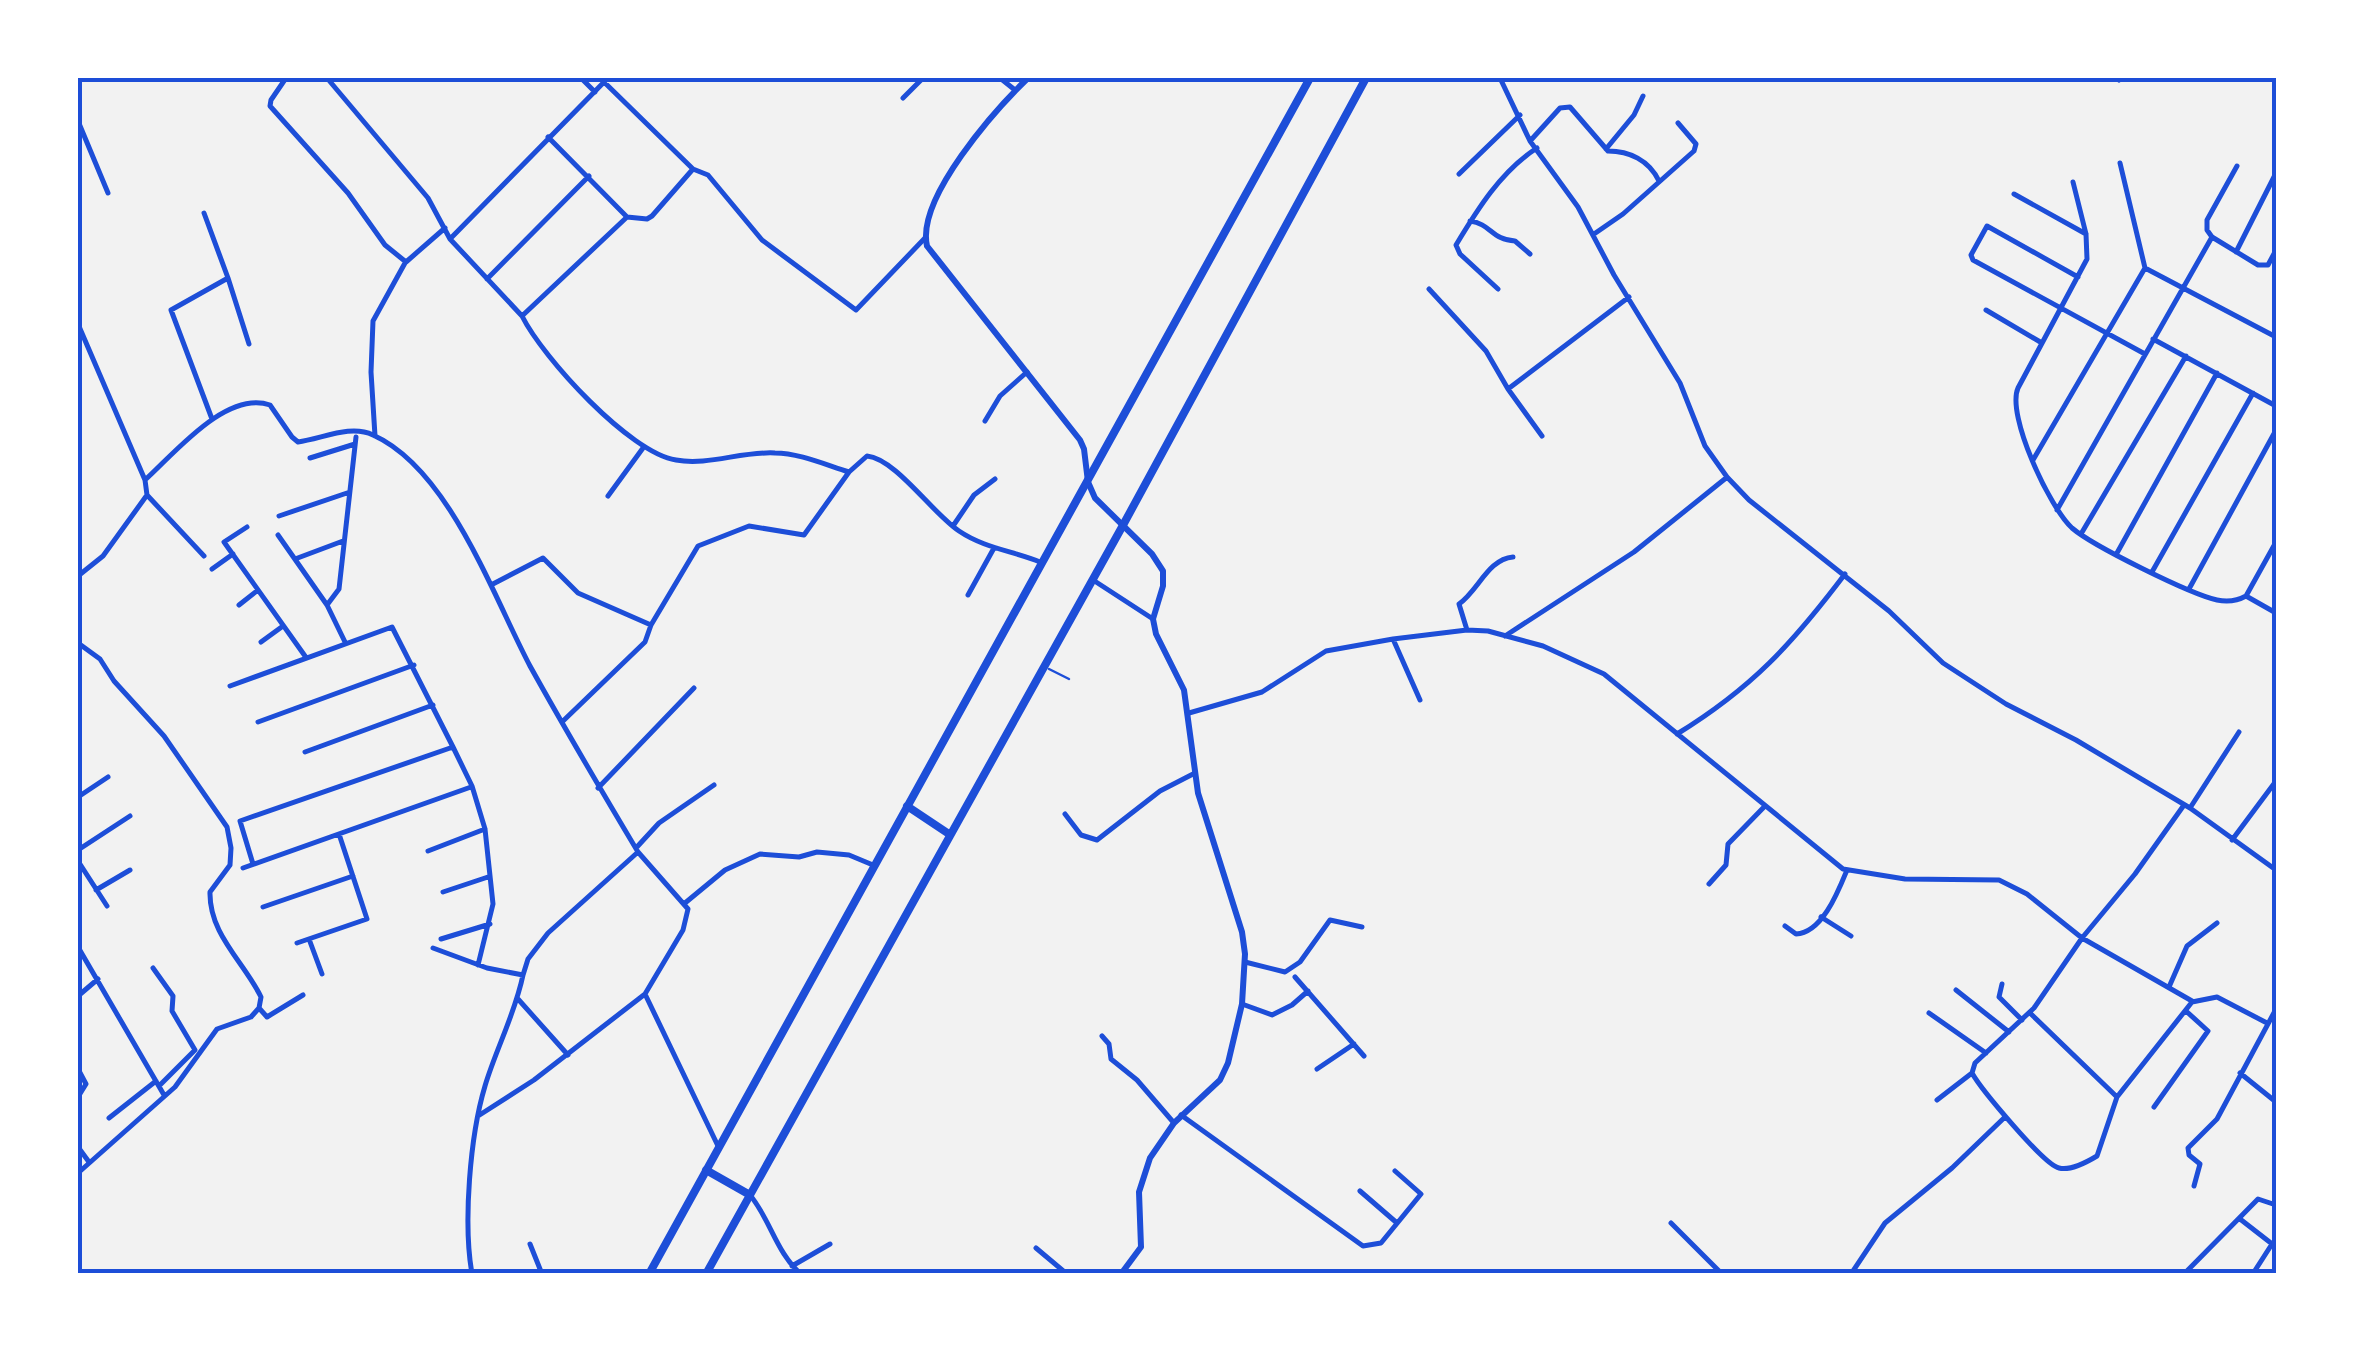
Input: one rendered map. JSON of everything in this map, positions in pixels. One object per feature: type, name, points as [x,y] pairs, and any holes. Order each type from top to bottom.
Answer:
[{"type":"highway","points":[[649,1274],[1310,78]]},
{"type":"highway","points":[[706,1274],[1122,527],[1366,78]]},
{"type":"highway","points":[[907,806],[949,834]]},
{"type":"highway","points":[[706,1170],[750,1195]]},
{"type":"street","points":[[286,78],[270,106],[348,193],[384,245],[406,262]]},
{"type":"street","points":[[327,78],[428,198],[450,239],[522,316],[577,386],[643,448],[670,460],[690,462],[780,452],[849,472]]},
{"type":"street","points":[[581,78],[594,92]]},
{"type":"street","points":[[903,98],[923,78]]},
{"type":"street","points":[[1000,78],[1015,90]]},
{"type":"street","points":[[450,239],[606,80],[693,169],[708,175],[762,240],[856,310],[925,238],[934,206],[962,153],[1028,78]]},
{"type":"street","points":[[1500,78],[1530,141],[1594,234],[1686,393],[1706,446],[1727,477],[1765,516],[1889,611],[1943,664],[2187,807],[2276,870]]},
{"type":"street","points":[[1606,150],[1634,114],[1642,96]]},
{"type":"street","points":[[1530,141],[1565,106],[1570,107],[1606,150],[1622,150],[1645,162],[1659,180]]},
{"type":"street","points":[[1458,174],[1520,116]]},
{"type":"street","points":[[78,121],[108,193]]},
{"type":"street","points":[[1594,234],[1623,214],[1696,146],[1678,123]]},
{"type":"street","points":[[548,137],[627,216],[647,220],[693,169]]},
{"type":"street","points":[[1498,288],[1456,248],[1477,207],[1521,159],[1537,148]]},
{"type":"street","points":[[2033,460],[2145,268],[2120,163]]},
{"type":"street","points":[[2237,166],[2207,220],[2207,230],[2212,237],[2264,266],[2276,250]]},
{"type":"street","points":[[2236,252],[2276,173]]},
{"type":"street","points":[[487,279],[589,176]]},
{"type":"street","points":[[2073,182],[2088,252],[2014,402],[2033,460],[2057,510],[2081,534],[2216,600],[2236,601],[2246,596],[2276,542]]},
{"type":"street","points":[[2014,194],[2086,234]]},
{"type":"street","points":[[204,214],[249,344]]},
{"type":"street","points":[[522,316],[627,216]]},
{"type":"street","points":[[1470,221],[1482,224],[1502,240],[1515,241],[1530,254]]},
{"type":"street","points":[[2078,277],[1987,226],[1970,254],[1973,260],[2145,354]]},
{"type":"street","points":[[375,436],[373,321],[406,262],[446,227]]},
{"type":"street","points":[[2057,510],[2212,237]]},
{"type":"street","points":[[925,238],[939,266],[1080,440],[1095,498],[1152,554],[1163,571],[1154,619],[1162,649],[1184,690],[1198,794],[1242,932],[1242,1004],[1224,1073],[1174,1122],[1142,1174],[1138,1192],[1141,1246],[1122,1274]]},
{"type":"street","points":[[2145,268],[2274,336],[2276,327]]},
{"type":"street","points":[[212,419],[172,310],[228,278]]},
{"type":"street","points":[[1428,289],[1486,351],[1542,436]]},
{"type":"street","points":[[1508,389],[1629,297]]},
{"type":"street","points":[[1986,310],[2042,343]]},
{"type":"street","points":[[78,324],[145,480],[147,495],[204,556]]},
{"type":"street","points":[[2154,339],[2276,406]]},
{"type":"street","points":[[2081,534],[2186,356]]},
{"type":"street","points":[[985,421],[1000,396],[1027,372]]},
{"type":"street","points":[[2116,553],[2217,373]]},
{"type":"street","points":[[2152,572],[2253,393]]},
{"type":"street","points":[[145,480],[212,419],[247,403],[264,402],[275,409],[298,442],[339,432],[375,436],[436,488],[598,788],[637,850],[685,903],[688,915],[683,930],[645,994],[495,1108],[478,1116]]},
{"type":"street","points":[[2189,589],[2276,430]]},
{"type":"street","points":[[310,458],[356,440],[339,589],[326,606]]},
{"type":"street","points":[[608,496],[643,448]]},
{"type":"street","points":[[562,722],[645,642],[687,558],[698,546],[744,527],[760,526],[800,536],[866,456],[876,456],[953,526],[994,548],[1043,564]]},
{"type":"street","points":[[1505,636],[1634,552],[1727,477]]},
{"type":"street","points":[[953,526],[974,495],[995,479]]},
{"type":"street","points":[[278,516],[348,493]]},
{"type":"street","points":[[78,576],[103,556],[147,495]]},
{"type":"street","points":[[246,527],[224,542],[304,656]]},
{"type":"street","points":[[278,535],[326,606],[345,642]]},
{"type":"street","points":[[294,559],[344,541]]},
{"type":"street","points":[[968,596],[994,548]]},
{"type":"street","points":[[212,569],[233,554]]},
{"type":"street","points":[[1467,630],[1459,604],[1476,590],[1492,567],[1504,557],[1512,557]]},
{"type":"street","points":[[491,585],[543,558],[578,593],[651,625]]},
{"type":"street","points":[[1677,734],[1761,674],[1802,630],[1844,574]]},
{"type":"street","points":[[1091,579],[1154,619]]},
{"type":"street","points":[[239,605],[258,590]]},
{"type":"street","points":[[2246,596],[2276,613]]},
{"type":"street","points":[[261,642],[283,626]]},
{"type":"street","points":[[230,686],[392,627],[472,786],[485,828],[493,904],[478,965]]},
{"type":"street","points":[[1189,712],[1262,692],[1326,651],[1467,630],[1544,646],[1588,665],[1824,856],[1848,870],[1905,879],[1999,880],[2027,894],[2082,938],[2192,1002],[2217,997],[2267,1023]]},
{"type":"street","points":[[1393,639],[1420,700]]},
{"type":"street","points":[[78,643],[100,659],[114,681],[164,736],[227,827],[232,858],[210,892],[212,914],[222,937],[262,996],[247,1020],[217,1029],[184,1077],[78,1172]]},
{"type":"street","points":[[258,722],[414,665]]},
{"type":"street","points":[[598,788],[694,688]]},
{"type":"street","points":[[306,752],[433,705]]},
{"type":"street","points":[[1937,1100],[1972,1073],[1975,1063],[2030,1013],[2082,938],[2187,807],[2238,732]]},
{"type":"street","points":[[253,864],[240,822],[453,747]]},
{"type":"street","points":[[1064,814],[1081,836],[1097,840],[1160,791],[1195,773]]},
{"type":"street","points":[[78,796],[108,777]]},
{"type":"street","points":[[2232,840],[2276,781]]},
{"type":"street","points":[[472,1274],[472,1157],[478,1116],[528,960],[548,933],[637,850],[659,823],[714,785]]},
{"type":"street","points":[[243,868],[472,786]]},
{"type":"street","points":[[1709,884],[1726,865],[1728,844],[1764,806]]},
{"type":"street","points":[[78,850],[130,816]]},
{"type":"street","points":[[428,851],[485,828]]},
{"type":"street","points":[[297,942],[367,919],[339,834]]},
{"type":"street","points":[[685,903],[725,870],[760,854],[849,854],[873,865]]},
{"type":"street","points":[[78,862],[106,906]]},
{"type":"street","points":[[96,890],[130,870]]},
{"type":"street","points":[[1785,926],[1802,934],[1821,917],[1848,870]]},
{"type":"street","points":[[263,907],[352,876]]},
{"type":"street","points":[[443,892],[488,876]]},
{"type":"street","points":[[1821,917],[1851,936]]},
{"type":"street","points":[[1245,962],[1285,972],[1300,962],[1330,920],[1362,927]]},
{"type":"street","points":[[2168,987],[2187,946],[2217,923]]},
{"type":"street","points":[[441,939],[490,924]]},
{"type":"street","points":[[309,938],[322,974]]},
{"type":"street","points":[[78,947],[165,1096]]},
{"type":"street","points":[[433,948],[478,965],[523,975]]},
{"type":"street","points":[[109,1118],[195,1050],[172,1011],[174,996],[153,968]]},
{"type":"street","points":[[1295,977],[1364,1056]]},
{"type":"street","points":[[78,996],[98,979]]},
{"type":"street","points":[[2002,984],[1999,997],[2022,1020]]},
{"type":"street","points":[[1956,990],[2009,1032]]},
{"type":"street","points":[[1242,1004],[1272,1015],[1292,1006],[1308,991]]},
{"type":"street","points":[[645,994],[718,1146]]},
{"type":"street","points":[[258,1008],[267,1016],[303,995]]},
{"type":"street","points":[[518,999],[568,1054]]},
{"type":"street","points":[[1972,1073],[2053,1166],[2066,1168],[2088,1161],[2098,1154],[2117,1097],[2192,1002]]},
{"type":"street","points":[[2194,1186],[2200,1164],[2188,1148],[2217,1119],[2276,1009]]},
{"type":"street","points":[[2154,1107],[2208,1031],[2186,1011]]},
{"type":"street","points":[[1929,1013],[1986,1053]]},
{"type":"street","points":[[2030,1013],[2117,1097]]},
{"type":"street","points":[[1102,1036],[1109,1044],[1111,1059],[1137,1080],[1174,1122]]},
{"type":"street","points":[[1318,1070],[1354,1044]]},
{"type":"street","points":[[78,1069],[86,1084],[78,1097]]},
{"type":"street","points":[[2240,1073],[2276,1102]]},
{"type":"street","points":[[1181,1115],[1363,1246],[1381,1243],[1421,1194],[1396,1171]]},
{"type":"street","points":[[1851,1274],[1885,1223],[1952,1168],[2006,1116]]},
{"type":"street","points":[[78,1148],[90,1162]]},
{"type":"street","points":[[1360,1191],[1397,1223]]},
{"type":"street","points":[[750,1195],[765,1213],[792,1266],[801,1274]]},
{"type":"street","points":[[2184,1274],[2258,1199],[2276,1205]]},
{"type":"street","points":[[2240,1219],[2274,1246],[2254,1272]]},
{"type":"street","points":[[1670,1223],[1722,1274]]},
{"type":"street","points":[[530,1244],[542,1274]]},
{"type":"street","points":[[792,1266],[830,1244]]},
{"type":"street","points":[[1036,1248],[1068,1274]]},
{"type":"lane","points":[[1043,665],[1069,678]]}]
